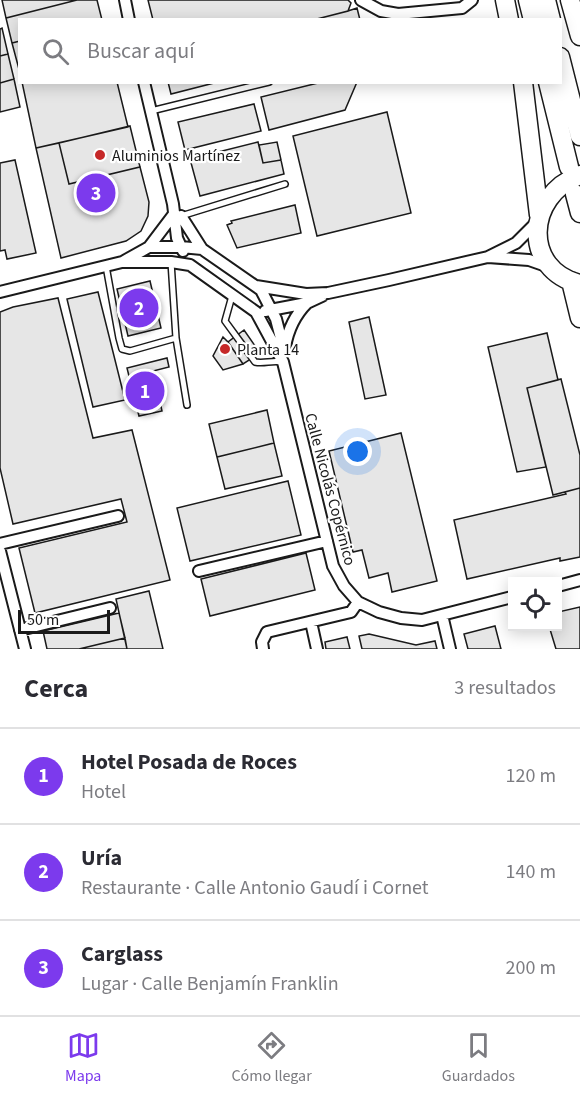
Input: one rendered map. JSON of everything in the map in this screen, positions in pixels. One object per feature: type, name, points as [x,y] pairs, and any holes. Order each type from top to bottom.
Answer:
[{"type":"highway","points":[[505,0],[509,18]]},
{"type":"highway","points":[[528,0],[532,18]]},
{"type":"highway","points":[[546,0],[550,18]]},
{"type":"highway","points":[[570,0],[580,36]]},
{"type":"highway","points":[[562,61],[580,136]]},
{"type":"highway","points":[[523,84],[542,254],[552,268],[575,283],[580,318]]},
{"type":"highway","points":[[538,218],[548,197],[574,171],[549,84]]},
{"type":"highway","points":[[575,194],[580,213]]},
{"type":"street","points":[[124,0],[128,18]]},
{"type":"street","points":[[361,0],[381,11],[398,14],[462,8],[472,0]]},
{"type":"street","points":[[144,84],[176,211],[177,238],[190,265]]},
{"type":"street","points":[[122,262],[149,247],[176,211]]},
{"type":"street","points":[[176,211],[202,249],[256,286],[307,298]]},
{"type":"street","points":[[1,292],[122,262],[171,262],[190,265],[256,312],[272,310],[307,298],[488,257],[516,243],[538,218]]},
{"type":"street","points":[[149,247],[202,249]]},
{"type":"street","points":[[139,262],[173,254],[181,247]]},
{"type":"street","points":[[488,257],[529,260],[552,268]]},
{"type":"street","name":"Calle Nicolás Copérnico","points":[[256,286],[267,299],[272,310],[284,350]]},
{"type":"street","name":"Calle Nicolás Copérnico","points":[[283,362],[288,331],[307,298]]},
{"type":"street","points":[[264,324],[272,310]]},
{"type":"street","name":"Calle Nicolás Copérnico","points":[[256,312],[283,362],[333,566],[344,586],[358,602],[379,612],[401,618],[422,620],[508,598]]},
{"type":"street","points":[[0,544],[118,516]]},
{"type":"street","points":[[199,571],[327,541]]},
{"type":"street","points":[[0,550],[25,649]]},
{"type":"street","points":[[562,585],[580,580]]},
{"type":"street","points":[[262,649],[262,642],[267,632],[351,612],[358,602]]},
{"type":"street","points":[[20,630],[111,608]]},
{"type":"street","points":[[441,615],[450,649]]},
{"type":"street","points":[[310,622],[317,649]]},
{"type":"lane","points":[[151,111],[261,84]]},
{"type":"lane","points":[[176,211],[285,184]]},
{"type":"lane","points":[[171,262],[176,338],[188,405]]},
{"type":"lane","points":[[106,266],[122,349],[130,351],[176,338]]},
{"type":"lane","points":[[232,295],[225,321],[255,362],[273,360],[283,362]]},
{"type":"building","points":[[2,0],[77,0],[6,18]]},
{"type":"building","points":[[77,0],[97,0],[102,18],[18,18],[18,42],[12,43],[6,18]]},
{"type":"building","points":[[148,0],[348,0],[351,3],[348,11],[321,18],[152,18]]},
{"type":"building","points":[[357,8],[360,18],[321,18]]},
{"type":"building","points":[[2,28],[8,54],[0,56],[0,29]]},
{"type":"building","points":[[18,42],[18,66],[12,43]]},
{"type":"building","points":[[8,54],[14,79],[0,83],[0,56]]},
{"type":"building","points":[[14,79],[20,107],[0,112],[0,83]]},
{"type":"building","points":[[22,84],[117,84],[128,127],[36,148]]},
{"type":"building","points":[[168,84],[210,84],[171,94]]},
{"type":"building","points":[[314,84],[356,84],[345,110],[269,130],[261,97]]},
{"type":"building","points":[[254,104],[261,131],[185,150],[178,122]]},
{"type":"building","points":[[387,112],[411,213],[317,236],[293,136]]},
{"type":"building","name":"Aluminios Martínez","points":[[130,126],[140,167],[69,184],[59,143]]},
{"type":"building","points":[[258,142],[263,163],[281,160],[284,174],[200,196],[190,159]]},
{"type":"building","points":[[277,142],[281,160],[263,163],[259,145]]},
{"type":"building","points":[[59,143],[69,184],[140,167],[149,202],[148,216],[141,231],[126,241],[61,258],[36,148]]},
{"type":"building","points":[[15,160],[36,253],[7,259],[5,250],[0,251],[0,163]]},
{"type":"building","points":[[295,205],[301,233],[237,248],[227,225],[232,223],[231,221]]},
{"type":"building","points":[[150,281],[161,328],[128,336],[117,289]]},
{"type":"building","points":[[98,292],[125,400],[93,407],[67,299]]},
{"type":"building","points":[[58,298],[93,438],[132,430],[170,580],[35,613],[19,548],[127,522],[121,499],[13,524],[0,468],[0,312],[13,307]]},
{"type":"building","points":[[369,317],[386,395],[365,399],[349,322]]},
{"type":"building","points":[[244,330],[260,353],[243,364],[228,342]]},
{"type":"building","points":[[547,333],[558,380],[527,388],[546,467],[517,472],[488,347]]},
{"type":"building","name":"Planta 14","points":[[223,337],[243,364],[223,370],[213,356]]},
{"type":"building","points":[[167,358],[169,367],[153,371],[162,411],[139,416],[127,368]]},
{"type":"building","points":[[561,379],[580,455],[580,488],[553,495],[527,388]]},
{"type":"building","points":[[267,410],[274,443],[217,457],[209,424]]},
{"type":"building","points":[[401,433],[437,581],[392,592],[388,573],[369,578],[362,550],[353,552],[329,451]]},
{"type":"building","points":[[274,443],[282,476],[225,489],[217,457]]},
{"type":"building","points":[[288,481],[301,535],[190,561],[177,508]]},
{"type":"building","points":[[580,488],[580,557],[560,561],[560,558],[467,579],[454,520],[566,494],[565,492]]},
{"type":"building","points":[[306,553],[315,590],[210,616],[201,579]]},
{"type":"building","points":[[149,591],[163,649],[127,649],[116,599]]},
{"type":"building","points":[[580,607],[580,649],[556,649],[551,631],[562,631],[562,611]]},
{"type":"building","points":[[119,613],[125,638],[79,649],[47,649],[43,631]]},
{"type":"building","points":[[495,626],[501,649],[468,649],[464,634]]},
{"type":"building","points":[[369,634],[416,645],[435,641],[437,649],[362,649],[359,636]]},
{"type":"building","points":[[347,637],[350,649],[326,649],[325,642]]},
{"type":"building","points":[[125,638],[127,649],[79,649]]},
{"type":"place","name":"Aluminios Martínez","points":[[100,155]]},
{"type":"place","name":"Carglass","points":[[96,193]]},
{"type":"place","name":"Uría","points":[[139,308]]},
{"type":"place","name":"Planta 14","points":[[225,349]]},
{"type":"place","name":"Hotel Posada de Roces","points":[[145,391]]}]
